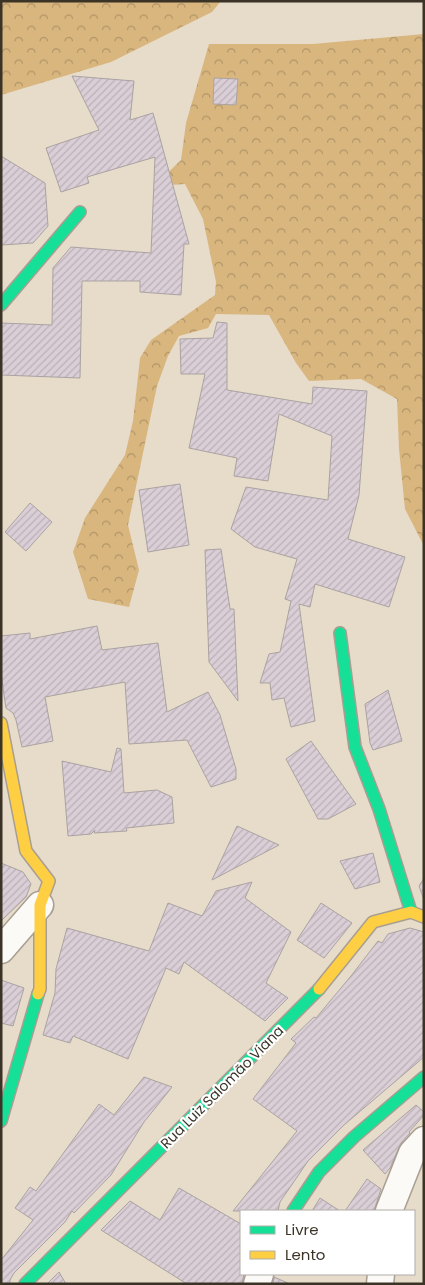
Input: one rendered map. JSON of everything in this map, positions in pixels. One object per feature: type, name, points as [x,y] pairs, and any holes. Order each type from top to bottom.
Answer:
[{"type":"street","points":[[1,305],[80,212]]},
{"type":"street","points":[[340,634],[355,747],[378,809],[411,912],[424,918]]},
{"type":"street","points":[[1,723],[26,851],[49,881],[40,905],[1,950]]},
{"type":"street","points":[[1,1121],[40,989],[40,905]]},
{"type":"street","name":"Rua Luiz Salomão Viana","points":[[25,1284],[324,984],[373,922],[411,912]]},
{"type":"street","points":[[294,1210],[320,1172],[340,1151],[424,1077]]},
{"type":"street","points":[[389,1210],[412,1153],[424,1140]]},
{"type":"green space","points":[[1,1],[221,1],[212,12],[111,62],[1,95]]},
{"type":"green space","points":[[424,34],[424,546],[405,509],[399,449],[397,399],[361,379],[309,381],[296,363],[269,315],[216,314],[208,328],[179,336],[168,356],[157,386],[128,525],[139,570],[129,607],[88,599],[73,552],[85,518],[125,455],[133,421],[140,358],[151,340],[215,295],[216,282],[203,219],[185,184],[154,186],[181,160],[186,123],[209,44],[313,44]]},
{"type":"building","points":[[72,76],[134,81],[130,120],[153,113],[189,244],[184,244],[181,295],[140,292],[140,281],[82,281],[80,378],[1,375],[1,323],[52,325],[53,268],[71,247],[151,253],[155,157],[87,177],[89,183],[61,192],[46,148],[99,130]]},
{"type":"building","points":[[214,78],[238,79],[236,105],[213,104]]},
{"type":"building","points":[[1,156],[45,183],[48,226],[33,243],[1,245]]},
{"type":"building","points":[[217,322],[227,323],[227,390],[312,404],[313,387],[367,391],[359,495],[348,539],[405,557],[389,607],[315,584],[310,607],[299,604],[315,721],[291,727],[284,698],[272,700],[270,683],[260,683],[269,654],[280,652],[291,601],[285,599],[297,559],[255,547],[231,529],[246,487],[328,500],[332,436],[279,414],[268,481],[234,476],[237,458],[189,448],[205,374],[181,374],[180,339],[213,338]]},
{"type":"building","points":[[180,484],[189,545],[148,552],[139,490]]},
{"type":"building","points":[[30,503],[52,522],[26,551],[5,532]]},
{"type":"building","points":[[221,549],[230,609],[234,609],[238,701],[209,662],[205,550]]},
{"type":"building","points":[[97,626],[102,650],[158,643],[167,712],[208,692],[220,715],[236,769],[236,779],[211,787],[187,740],[129,744],[125,682],[45,697],[53,741],[22,747],[16,720],[13,713],[6,708],[1,672],[1,636],[30,633],[30,639]]},
{"type":"building","points":[[388,690],[402,741],[373,750],[370,743],[365,704]]},
{"type":"building","points":[[311,741],[356,804],[328,819],[318,819],[286,759]]},
{"type":"building","points":[[117,748],[121,749],[124,793],[157,790],[172,797],[174,823],[126,828],[127,831],[94,833],[95,830],[91,834],[68,836],[62,761],[111,772]]},
{"type":"building","points":[[237,826],[279,845],[212,880]]},
{"type":"building","points":[[373,853],[380,882],[355,889],[340,861]]},
{"type":"building","points":[[1,863],[23,872],[31,884],[26,897],[1,921]]},
{"type":"building","points":[[424,878],[424,900],[419,886]]},
{"type":"building","points":[[252,882],[245,898],[291,932],[266,983],[288,998],[265,1021],[184,962],[179,974],[166,968],[128,1059],[73,1036],[70,1043],[43,1035],[55,993],[56,969],[67,928],[149,951],[168,903],[202,916],[216,891]]},
{"type":"building","points":[[321,903],[352,923],[324,958],[297,940]]},
{"type":"building","points":[[410,928],[424,932],[424,1057],[344,1125],[308,1161],[280,1202],[278,1210],[233,1211],[297,1131],[253,1099],[296,1043],[291,1039],[314,1017],[316,1018],[378,941],[382,943],[388,934]]},
{"type":"building","points":[[1,980],[24,988],[13,1026],[1,1023]]},
{"type":"building","points":[[144,1077],[172,1087],[144,1122],[111,1175],[74,1213],[72,1211],[65,1222],[14,1273],[10,1284],[1,1284],[1,1260],[33,1220],[15,1208],[30,1187],[36,1191],[99,1104],[114,1115]]},
{"type":"building","points":[[416,1105],[424,1112],[424,1115],[401,1143],[390,1168],[385,1174],[363,1150]]},
{"type":"building","points":[[367,1179],[381,1189],[374,1210],[346,1210]]},
{"type":"building","points":[[179,1188],[240,1223],[240,1275],[244,1275],[242,1284],[187,1284],[101,1230],[130,1201],[160,1220]]},
{"type":"building","points":[[320,1198],[338,1210],[313,1210]]},
{"type":"building","points":[[59,1272],[66,1284],[47,1284]]},
{"type":"building","points":[[274,1277],[290,1284],[273,1284]]},
{"type":"traffic: fast","points":[[1,305],[80,212]]},
{"type":"traffic: fast","points":[[340,633],[355,747],[379,809],[411,912]]},
{"type":"traffic: fast","points":[[25,1284],[319,989]]},
{"type":"traffic: fast","points":[[1,1121],[38,994]]},
{"type":"traffic: fast","points":[[294,1210],[319,1172],[354,1137],[424,1077]]},
{"type":"traffic: slow","points":[[1,723],[26,851],[49,881],[40,905],[40,989],[38,994]]},
{"type":"traffic: slow","points":[[319,989],[373,922],[411,912],[424,917]]}]
